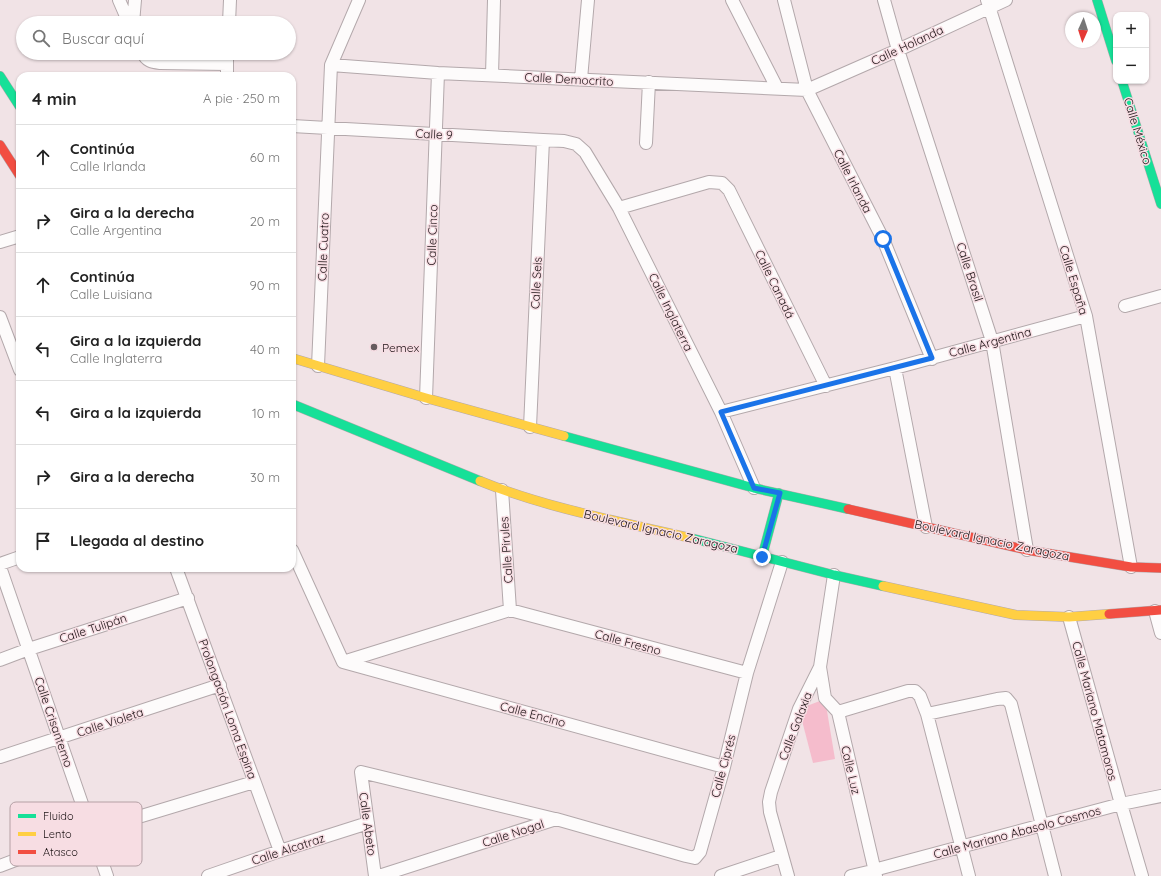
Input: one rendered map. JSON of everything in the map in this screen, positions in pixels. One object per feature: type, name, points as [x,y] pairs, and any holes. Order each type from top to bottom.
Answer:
[{"type":"main road","points":[[1097,0],[1113,51]]},
{"type":"main road","points":[[0,76],[16,101]]},
{"type":"main road","name":"Calle México","points":[[1123,84],[1161,204]]},
{"type":"main road","points":[[0,145],[16,170]]},
{"type":"main road","name":"Boulevard Ignacio Zaragoza","points":[[296,359],[426,398],[754,488],[1027,550],[1130,567],[1161,568]]},
{"type":"main road","name":"Boulevard Ignacio Zaragoza","points":[[296,406],[502,490],[544,503],[736,549],[834,575],[1016,615],[1069,617],[1158,610]]},
{"type":"main road","points":[[762,557],[780,493]]},
{"type":"street","points":[[119,0],[126,16]]},
{"type":"street","points":[[133,16],[134,0]]},
{"type":"street","points":[[229,16],[230,0]]},
{"type":"street","points":[[331,66],[359,0]]},
{"type":"street","points":[[492,75],[494,0]]},
{"type":"street","points":[[581,79],[588,0]]},
{"type":"street","points":[[732,0],[777,88]]},
{"type":"street","name":"Calle Irlanda","points":[[784,0],[807,90],[883,239],[932,358]]},
{"type":"street","name":"Calle Brasil","points":[[884,0],[898,50],[992,341],[1027,550]]},
{"type":"street","name":"Calle Holanda","points":[[807,90],[898,50],[988,4],[1006,0]]},
{"type":"street","name":"Calle España","points":[[988,4],[1086,316],[1130,567]]},
{"type":"street","points":[[148,60],[150,62],[160,63],[227,64]]},
{"type":"street","name":"Calle Democrito","points":[[331,66],[438,73],[807,90]]},
{"type":"street","name":"Calle Cuatro","points":[[318,366],[331,66]]},
{"type":"street","name":"Calle Cinco","points":[[426,398],[438,73]]},
{"type":"street","points":[[646,142],[649,82]]},
{"type":"street","name":"Calle 9","points":[[296,126],[543,140],[576,144]]},
{"type":"street","name":"Calle Seis","points":[[530,426],[543,140]]},
{"type":"street","name":"Calle Inglaterra","points":[[576,144],[585,152],[619,208],[721,412],[754,488]]},
{"type":"street","name":"Calle Canadá","points":[[619,208],[708,182],[722,183],[729,190],[826,386]]},
{"type":"street","points":[[0,242],[16,237]]},
{"type":"street","points":[[1124,306],[1161,296]]},
{"type":"street","name":"Calle Argentina","points":[[721,412],[895,368],[1086,316]]},
{"type":"street","points":[[0,317],[16,359]]},
{"type":"street","points":[[895,368],[926,527]]},
{"type":"street","name":"Calle Pirules","points":[[502,490],[510,610]]},
{"type":"street","points":[[0,564],[16,558]]},
{"type":"street","points":[[296,559],[343,662],[510,610]]},
{"type":"street","name":"Calle Ciprés","points":[[695,858],[700,852],[724,767],[747,673],[782,562]]},
{"type":"street","name":"Calle Crisantemo","points":[[0,567],[82,802]]},
{"type":"street","name":"Prolongación Loma Espina","points":[[178,572],[280,851]]},
{"type":"street","name":"Calle Galaxia","points":[[788,876],[781,856],[769,802],[798,709],[820,667],[834,575]]},
{"type":"street","name":"Calle Tulipán","points":[[0,660],[29,649],[188,598]]},
{"type":"street","name":"Calle Fresno","points":[[510,610],[747,673]]},
{"type":"street","points":[[1158,610],[1161,633]]},
{"type":"street","name":"Calle Mariano Matamoros","points":[[1069,617],[1142,876]]},
{"type":"street","name":"Calle Encino","points":[[343,662],[724,767]]},
{"type":"street","name":"Calle Luz","points":[[820,667],[825,698],[838,712],[873,872]]},
{"type":"street","name":"Calle Violeta","points":[[0,757],[220,685]]},
{"type":"street","points":[[838,712],[908,691],[915,692],[920,696],[927,714],[969,876]]},
{"type":"street","points":[[927,714],[997,699],[1006,698],[1011,704],[1055,876]]},
{"type":"street","name":"Calle Abeto","points":[[375,876],[361,772],[556,819]]},
{"type":"street","points":[[142,816],[254,782]]},
{"type":"street","name":"Calle Mariano Abasolo Cosmos","points":[[851,876],[873,872],[962,846],[1121,804],[1161,796]]},
{"type":"street","name":"Calle Nogal","points":[[379,876],[556,819],[695,858]]},
{"type":"street","name":"Calle Alcatraz","points":[[208,876],[368,823]]},
{"type":"street","points":[[721,876],[781,856]]},
{"type":"street","points":[[0,866],[10,862]]},
{"type":"street","name":"Calle Crisantemo","points":[[104,866],[107,876]]},
{"type":"shaded area","points":[[825,699],[835,759],[813,763],[799,709]]},
{"type":"traffic: fast","points":[[1097,0],[1113,51]]},
{"type":"traffic: fast","points":[[0,76],[16,101]]},
{"type":"traffic: fast","points":[[1123,84],[1161,204]]},
{"type":"traffic: fast","points":[[296,406],[480,481]]},
{"type":"traffic: fast","points":[[564,436],[754,488],[848,509]]},
{"type":"traffic: fast","points":[[762,557],[779,493]]},
{"type":"traffic: fast","points":[[691,538],[834,575],[883,586]]},
{"type":"traffic: slow","points":[[296,359],[426,398],[564,436]]},
{"type":"traffic: slow","points":[[480,481],[505,491],[558,507],[691,538]]},
{"type":"traffic: slow","points":[[883,586],[1016,615],[1069,617],[1109,614]]},
{"type":"traffic: jam","points":[[0,145],[16,170]]},
{"type":"traffic: jam","points":[[848,509],[1027,550],[1131,567],[1161,568]]},
{"type":"traffic: jam","points":[[1109,614],[1161,610]]},
{"type":"place","name":"Pemex","points":[[374,347]]},
{"type":"route","points":[[762,557],[780,493],[754,488],[721,412],[932,358],[883,239]]}]
